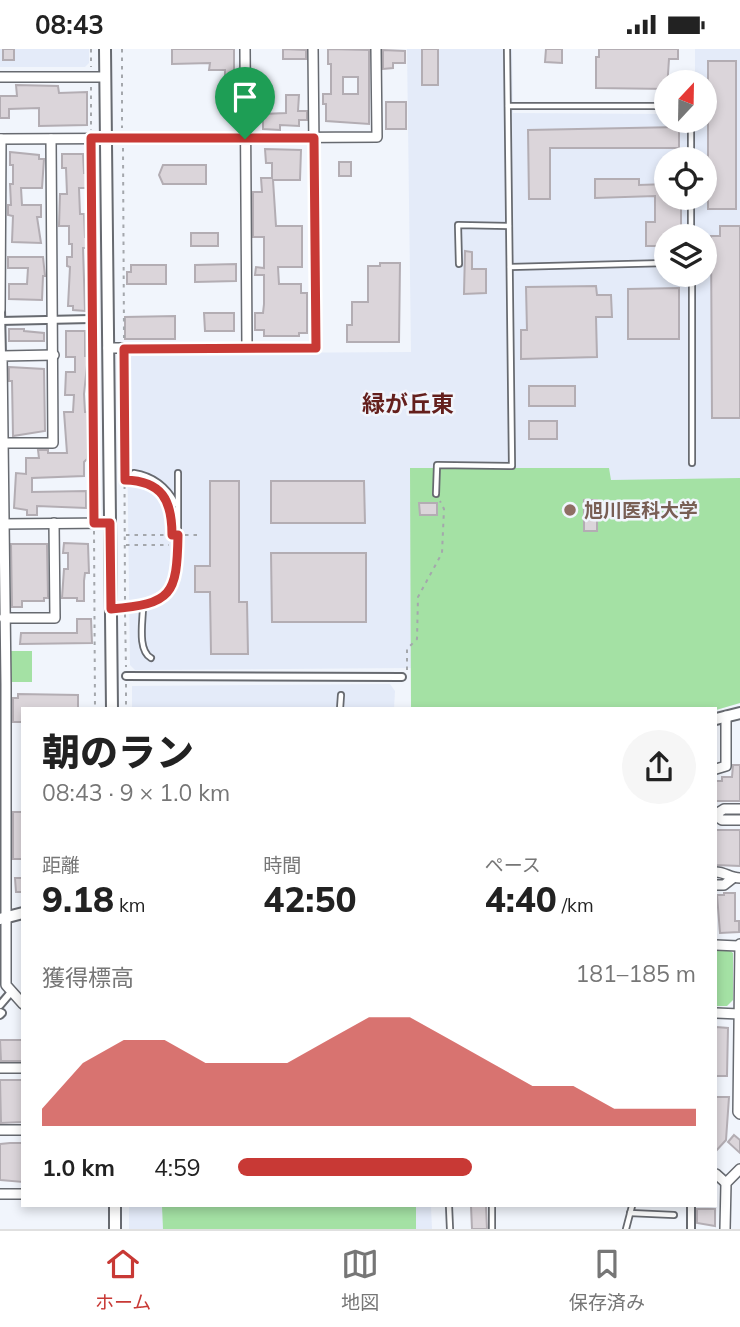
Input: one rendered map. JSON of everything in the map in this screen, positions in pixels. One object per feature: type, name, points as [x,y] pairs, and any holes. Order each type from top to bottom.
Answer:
[{"type":"street","points":[[105,49],[112,707]]},
{"type":"street","points":[[245,49],[247,348]]},
{"type":"street","points":[[108,348],[316,348],[313,49]]},
{"type":"street","points":[[21,1001],[6,985],[3,967],[4,618],[0,139],[377,137],[376,49]]},
{"type":"street","points":[[0,77],[106,77]]},
{"type":"street","points":[[2,443],[53,443],[51,139]]},
{"type":"street","points":[[1,321],[92,319]]},
{"type":"street","points":[[2,356],[54,355]]},
{"type":"street","points":[[4,618],[55,618],[54,523]]},
{"type":"street","points":[[2,524],[110,523]]},
{"type":"street","points":[[126,676],[402,677]]},
{"type":"street","points":[[717,769],[726,765],[721,718],[740,713]]},
{"type":"street","points":[[717,814],[724,809],[740,809]]},
{"type":"street","points":[[717,816],[722,820],[740,820]]},
{"type":"street","points":[[717,872],[737,878]]},
{"type":"street","points":[[717,885],[724,885],[737,878]]},
{"type":"street","points":[[3,919],[21,914]]},
{"type":"street","points":[[717,946],[739,945],[740,1114]]},
{"type":"street","points":[[0,1005],[12,992]]},
{"type":"street","points":[[717,1013],[739,1014]]},
{"type":"street","points":[[0,1068],[21,1068]]},
{"type":"street","points":[[0,1130],[21,1130]]},
{"type":"street","points":[[725,1229],[726,1183],[740,1169]]},
{"type":"street","points":[[717,1175],[726,1183]]},
{"type":"street","points":[[0,1194],[21,1194]]},
{"type":"street","points":[[115,1207],[115,1229]]},
{"type":"street","points":[[691,1207],[691,1229]]},
{"type":"lane","points":[[436,494],[437,465],[512,465],[507,49]]},
{"type":"lane","points":[[508,106],[654,106]]},
{"type":"lane","points":[[459,264],[458,225],[509,226]]},
{"type":"lane","points":[[510,267],[654,263]]},
{"type":"lane","points":[[692,287],[692,463]]},
{"type":"lane","points":[[134,473],[145,475],[164,487],[176,502],[178,511]]},
{"type":"lane","points":[[111,609],[156,602],[172,586],[177,567],[175,535],[178,473]]},
{"type":"lane","points":[[143,606],[143,649],[151,659]]},
{"type":"lane","points":[[340,707],[341,695]]},
{"type":"lane","points":[[449,1207],[450,1229]]},
{"type":"lane","points":[[492,1207],[492,1229]]},
{"type":"lane","points":[[626,1229],[632,1207]]},
{"type":"lane","points":[[630,1213],[674,1215]]},
{"type":"path","points":[[91,49],[94,707]]},
{"type":"path","points":[[122,49],[125,600],[134,600]]},
{"type":"path","points":[[125,480],[132,480]]},
{"type":"path","points":[[402,677],[407,670],[407,649],[417,639],[418,597],[442,553],[444,509],[436,494]]},
{"type":"path","points":[[125,535],[198,535]]},
{"type":"path","points":[[125,545],[172,545],[175,535]]},
{"type":"path","points":[[125,613],[126,707]]},
{"type":"shaded area","points":[[0,49],[89,49],[89,63],[85,67],[0,67]]},
{"type":"shaded area","name":"旭川医科大学","points":[[407,49],[512,49],[513,113],[654,114],[654,133],[718,133],[718,70],[695,70],[695,49],[740,49],[740,703],[717,710],[717,707],[694,707],[412,668],[135,670],[130,665],[126,354],[411,352]]},
{"type":"shaded area","points":[[390,684],[395,691],[394,707],[132,707],[132,686]]},
{"type":"shaded area","points":[[129,1207],[431,1207],[432,1229],[129,1229]]},
{"type":"green space","points":[[410,468],[609,468],[611,480],[740,478],[740,703],[717,710],[717,707],[411,707]]},
{"type":"green space","points":[[11,651],[32,651],[32,682],[11,682]]},
{"type":"green space","points":[[717,950],[729,950],[733,953],[733,1000],[727,1006],[717,1006]]},
{"type":"green space","points":[[162,1207],[416,1207],[416,1229],[163,1229]]},
{"type":"building","points":[[3,49],[14,49],[14,60],[3,60]]},
{"type":"building","points":[[172,49],[234,49],[234,87],[225,87],[225,70],[209,70],[210,63],[172,64]]},
{"type":"building","points":[[283,49],[306,50],[306,59],[283,59]]},
{"type":"building","points":[[328,49],[369,50],[369,124],[326,121],[323,94],[331,94],[331,64],[328,64]],"holes":[[[343,77],[358,77],[358,94],[343,94]]]},
{"type":"building","points":[[422,49],[438,49],[438,85],[422,85]]},
{"type":"building","points":[[546,49],[562,49],[562,63],[545,62]]},
{"type":"building","points":[[599,49],[678,49],[678,59],[669,59],[668,70],[654,70],[654,89],[596,88],[596,57],[599,57]]},
{"type":"building","points":[[383,50],[405,51],[405,63],[393,63],[393,68],[383,69]]},
{"type":"building","points":[[708,61],[736,61],[736,209],[717,209],[717,147],[708,147],[708,133],[718,133],[718,70],[708,70]]},
{"type":"building","points":[[16,85],[58,86],[59,93],[87,92],[87,125],[39,126],[39,108],[9,109],[9,118],[0,118],[0,96],[17,96]]},
{"type":"building","points":[[286,95],[299,95],[298,111],[307,111],[307,120],[299,120],[299,126],[280,125],[280,130],[263,129],[263,114],[286,113]]},
{"type":"building","points":[[386,102],[406,102],[406,129],[386,129]]},
{"type":"building","points":[[654,127],[654,133],[679,133],[679,147],[550,148],[550,199],[529,199],[528,130]]},
{"type":"building","points":[[265,149],[301,150],[300,180],[273,180],[276,226],[302,226],[302,267],[278,267],[279,284],[301,284],[301,293],[307,293],[307,333],[299,333],[299,336],[264,336],[264,330],[255,330],[255,313],[263,313],[264,304],[264,275],[255,275],[256,267],[264,268],[264,237],[253,237],[253,192],[262,192],[261,178],[272,178],[272,163],[266,163]]},
{"type":"building","points":[[10,152],[39,155],[39,159],[44,159],[42,188],[21,188],[22,205],[41,205],[41,217],[37,217],[41,243],[12,242],[13,216],[8,215],[8,205],[11,205],[10,184],[13,184]]},
{"type":"building","points":[[62,154],[83,154],[86,173],[86,188],[79,188],[80,214],[84,214],[87,237],[86,248],[83,248],[85,311],[73,310],[73,306],[68,306],[70,267],[67,266],[67,257],[72,257],[72,244],[69,244],[69,226],[59,226],[60,194],[67,194],[66,168],[62,168]]},
{"type":"building","points":[[339,162],[351,162],[351,176],[339,176]]},
{"type":"building","points":[[163,165],[206,165],[206,184],[163,184],[159,175]]},
{"type":"building","points":[[595,179],[639,179],[639,185],[654,184],[654,196],[595,198]]},
{"type":"building","points":[[655,210],[681,210],[681,224],[654,224],[654,246],[646,246],[646,222],[655,222]]},
{"type":"building","points":[[720,226],[740,226],[740,418],[712,418],[711,287],[717,287],[717,236],[720,236]]},
{"type":"building","points":[[191,233],[218,233],[218,246],[191,246]]},
{"type":"building","points":[[465,251],[472,252],[472,269],[486,269],[486,293],[464,294]]},
{"type":"building","points":[[8,257],[43,257],[45,276],[42,300],[9,299],[9,284],[27,284],[28,268],[8,268]]},
{"type":"building","points":[[380,263],[400,263],[399,342],[347,342],[347,325],[352,325],[352,302],[368,302],[368,266],[380,266]]},
{"type":"building","points":[[236,264],[236,281],[195,282],[195,265]]},
{"type":"building","points":[[131,265],[166,265],[166,284],[127,284],[127,272],[131,272]]},
{"type":"building","points":[[596,286],[597,295],[611,295],[612,317],[596,317],[597,357],[521,359],[521,330],[527,330],[526,287]]},
{"type":"building","points":[[679,288],[679,339],[628,339],[628,289]]},
{"type":"building","points":[[204,313],[234,313],[234,331],[205,331]]},
{"type":"building","points":[[175,316],[175,339],[125,339],[125,317]]},
{"type":"building","points":[[9,329],[44,333],[44,341],[9,341]]},
{"type":"building","points":[[66,331],[85,331],[85,356],[88,356],[84,394],[87,412],[87,459],[84,462],[84,476],[32,478],[32,492],[86,491],[86,508],[37,506],[37,515],[27,515],[27,510],[14,508],[16,473],[26,474],[26,458],[39,458],[38,450],[67,453],[64,412],[73,412],[74,395],[65,395],[66,372],[75,372],[75,357],[66,357]]},
{"type":"building","points":[[9,367],[44,369],[45,431],[13,436],[12,381],[9,381]]},
{"type":"building","points":[[529,386],[575,386],[575,406],[529,406]]},
{"type":"building","points":[[529,421],[557,421],[557,439],[529,439]]},
{"type":"building","points":[[210,481],[239,481],[239,602],[247,602],[248,654],[211,654],[210,592],[195,592],[195,566],[210,566]]},
{"type":"building","points":[[271,481],[364,481],[365,523],[271,523]]},
{"type":"building","points":[[584,500],[597,500],[597,531],[584,531]]},
{"type":"building","points":[[419,503],[437,503],[437,515],[420,515]]},
{"type":"building","points":[[64,543],[88,544],[89,573],[85,573],[84,601],[62,598],[64,569],[68,569],[68,553],[63,553]]},
{"type":"building","points":[[11,544],[47,544],[48,598],[44,598],[44,601],[22,601],[22,607],[12,607]]},
{"type":"building","points":[[271,553],[366,553],[366,622],[272,622]]},
{"type":"building","points":[[77,619],[91,619],[92,643],[20,644],[21,633],[77,633]]},
{"type":"building","points":[[18,694],[78,695],[78,707],[21,707],[21,722],[13,722],[13,698],[18,698]]},
{"type":"building","points":[[733,765],[740,765],[740,801],[717,801],[717,781],[722,781],[722,777],[732,777]]},
{"type":"building","points":[[13,812],[21,812],[21,859],[13,859]]},
{"type":"building","points":[[717,830],[740,830],[740,866],[717,865]]},
{"type":"building","points":[[15,878],[21,878],[21,892],[16,892]]},
{"type":"building","points":[[735,893],[735,921],[739,921],[739,932],[720,933],[717,895]]},
{"type":"building","points":[[717,1027],[728,1028],[727,1076],[717,1076]]},
{"type":"building","points":[[0,1040],[21,1040],[21,1061],[1,1061]]},
{"type":"building","points":[[0,1080],[21,1080],[21,1122],[1,1123]]},
{"type":"building","points":[[717,1097],[729,1097],[726,1140],[717,1150]]},
{"type":"building","points":[[734,1135],[740,1140],[740,1153],[728,1142]]},
{"type":"building","points":[[21,1143],[21,1182],[0,1180],[0,1144]]},
{"type":"building","points":[[471,1207],[486,1207],[487,1229],[472,1229]]},
{"type":"building","points":[[697,1209],[715,1209],[715,1226],[697,1223]]},
{"type":"place","name":"旭川医科大学","points":[[570,510]]},
{"type":"district","name":"緑が丘東","points":[[408,404]]},
{"type":"route","points":[[91,138],[245,139],[314,138],[316,348],[124,349],[125,480],[152,485],[168,502],[172,515],[172,535],[178,535],[177,567],[172,586],[156,602],[111,609],[110,523],[94,523],[91,138]]}]
